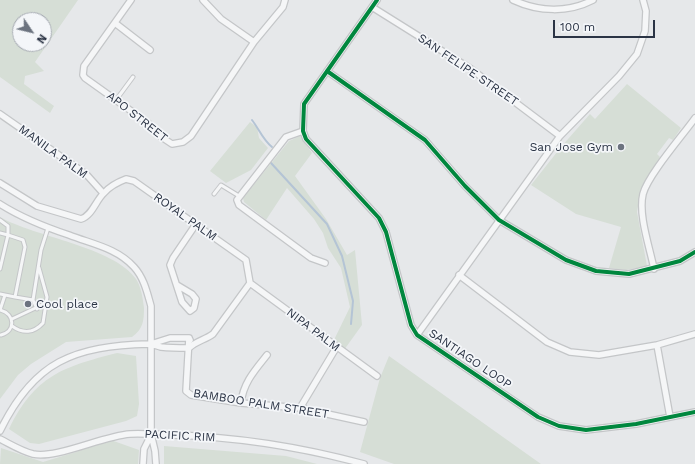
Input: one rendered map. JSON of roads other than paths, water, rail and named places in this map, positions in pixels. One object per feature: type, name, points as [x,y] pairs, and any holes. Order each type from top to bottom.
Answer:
[{"type":"street","name":"APO STREET","points":[[131,0],[84,66],[83,75],[148,123],[160,136],[172,144],[183,142],[190,136],[254,42],[283,7],[285,0]]},
{"type":"street","points":[[203,0],[221,19],[254,42]]},
{"type":"street","points":[[324,263],[311,258],[239,205],[237,200],[286,137],[303,131],[304,104],[377,0]]},
{"type":"street","points":[[514,0],[528,7],[557,10],[582,6],[593,0]]},
{"type":"street","points":[[417,335],[560,136],[619,76],[637,54],[645,31],[646,11],[643,0]]},
{"type":"street","name":"SAN FELIPE STREET","points":[[372,7],[472,69],[560,136]]},
{"type":"street","points":[[115,23],[150,50]]},
{"type":"street","points":[[327,71],[425,140],[465,186],[499,220],[566,260],[596,271],[629,274],[654,269],[680,261],[695,252]]},
{"type":"street","name":"MANILA PALM","points":[[0,114],[86,174],[103,193]]},
{"type":"street","points":[[654,269],[642,212],[643,193],[651,177],[695,118]]},
{"type":"street","name":"SANTIAGO LOOP","points":[[303,131],[306,139],[379,218],[386,232],[411,324],[417,335],[538,418],[559,426],[586,430],[636,424],[695,412]]},
{"type":"street","name":"ROYAL PALM","points":[[103,193],[126,178],[134,181],[246,260],[250,283]]},
{"type":"street","points":[[0,183],[37,206],[81,219],[87,215],[103,193]]},
{"type":"street","points":[[0,204],[14,213],[48,228],[111,250],[134,268],[146,287],[151,306],[151,434],[156,464]]},
{"type":"street","points":[[178,286],[170,265],[196,224]]},
{"type":"street","points":[[459,275],[547,342],[570,352],[599,356],[657,345],[695,334]]},
{"type":"street","points":[[151,344],[161,347],[189,348],[194,343],[206,340],[213,334],[250,283]]},
{"type":"street","name":"NIPA PALM","points":[[250,283],[336,348],[377,376]]},
{"type":"street","points":[[0,430],[24,390],[32,381],[56,363],[70,356],[104,348],[151,344],[170,338],[189,338],[194,343]]},
{"type":"street","name":"BAMBOO PALM STREET","points":[[189,338],[186,391],[188,393],[242,402],[300,408],[364,422]]},
{"type":"street","points":[[657,345],[670,417]]},
{"type":"street","points":[[300,408],[336,348]]},
{"type":"street","points":[[242,402],[242,392],[247,382],[267,355]]},
{"type":"street","name":"PACIFIC RIM","points":[[0,438],[25,451],[44,455],[59,452],[106,437],[131,433],[198,436],[268,443],[364,464]]},
{"type":"street","points":[[143,464],[144,449],[151,434]]},
{"type":"lane","points":[[116,100],[133,77]]},
{"type":"lane","points":[[214,194],[221,186],[239,196]]},
{"type":"lane","points":[[0,220],[8,226],[8,235],[0,269]]},
{"type":"lane","points":[[37,309],[33,300],[41,250],[48,228]]},
{"type":"lane","points":[[0,233],[20,238],[25,243],[16,297]]},
{"type":"lane","points":[[12,319],[37,309],[47,301],[46,288],[39,268]]},
{"type":"lane","points":[[0,294],[33,300]]},
{"type":"lane","points":[[1,335],[6,334],[12,326],[12,319],[9,314],[0,310],[5,296]]},
{"type":"lane","points":[[12,326],[22,332],[40,326],[45,317],[44,304]]},
{"type":"waterway","points":[[252,120],[272,147]]},
{"type":"waterway","points":[[271,163],[327,224],[342,256],[353,301],[351,324]]},
{"type":"place","name":"San Jose Gym","points":[[621,147]]},
{"type":"place","name":"Cool place","points":[[28,304]]}]
